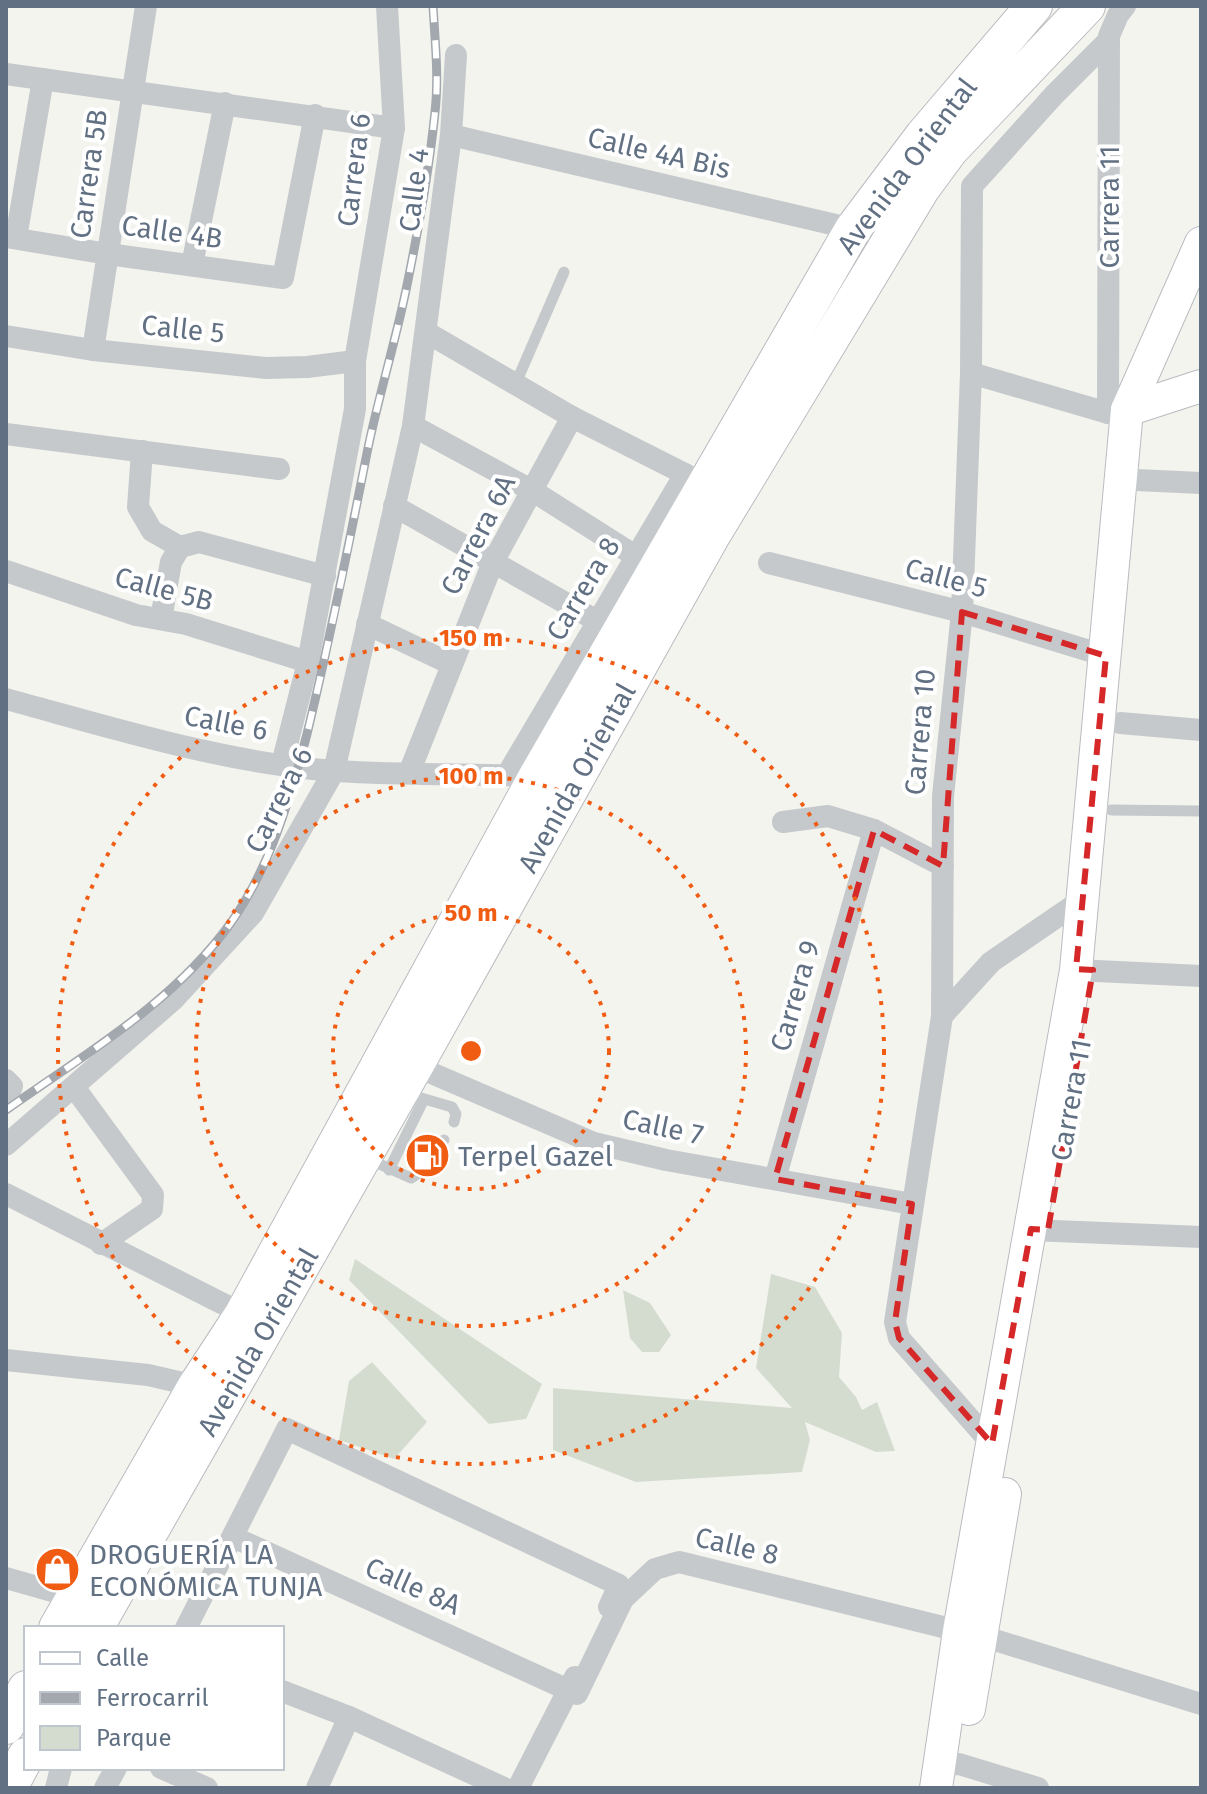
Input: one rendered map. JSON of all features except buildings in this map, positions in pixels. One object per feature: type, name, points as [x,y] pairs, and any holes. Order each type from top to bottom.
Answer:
[{"type":"main road","name":"Avenida Oriental","points":[[65,1612],[196,1386],[243,1314],[522,776],[695,480],[853,229],[923,136],[1034,6]]},
{"type":"main road","name":"Avenida Oriental","points":[[96,1626],[376,1163],[414,1085],[711,537],[922,188],[950,150],[1087,6]]},
{"type":"main road","points":[[1127,409],[1201,243]]},
{"type":"main road","points":[[1127,409],[1160,366],[1201,281]]},
{"type":"main road","points":[[1127,409],[1201,386]]},
{"type":"main road","name":"Carrera 11","points":[[948,1776],[1111,810],[1120,723],[1136,480],[1127,409]]},
{"type":"main road","name":"Carrera 11","points":[[1084,970],[1083,899],[1127,409]]},
{"type":"main road","name":"Carrera 11","points":[[970,1634],[992,1444],[1039,1230]]},
{"type":"main road","points":[[9,1788],[24,1760]]},
{"type":"street","name":"Carrera 5B","points":[[93,350],[146,6]]},
{"type":"street","name":"Carrera 6","points":[[282,764],[308,662],[355,409],[355,361],[394,128],[387,6]]},
{"type":"street","name":"Carrera 11","points":[[1125,6],[1118,15],[1109,40],[1127,409]]},
{"type":"street","name":"Carrera 10","points":[[992,1444],[899,1338],[895,1322],[942,1016],[943,796],[962,612],[971,373],[972,186],[1054,95],[1109,40]]},
{"type":"street","name":"Calle 4","points":[[426,332],[451,135],[456,55]]},
{"type":"street","points":[[6,74],[394,128]]},
{"type":"street","points":[[11,238],[43,79]]},
{"type":"street","points":[[192,265],[225,103]]},
{"type":"street","name":"Calle 4B","points":[[11,238],[283,278],[315,115]]},
{"type":"street","name":"Calle 4A Bis","points":[[451,135],[853,229]]},
{"type":"street","points":[[426,332],[572,417],[695,480]]},
{"type":"street","name":"Carrera 6","points":[[6,1145],[173,1000],[253,913],[334,771],[413,426],[426,332]]},
{"type":"street","name":"Calle 5","points":[[6,336],[93,350],[266,368],[355,361]]},
{"type":"street","points":[[971,373],[1127,409]]},
{"type":"street","name":"Carrera 6A","points":[[409,773],[493,562],[572,417]]},
{"type":"street","points":[[413,426],[533,491],[637,557]]},
{"type":"street","points":[[6,434],[279,469]]},
{"type":"street","points":[[142,451],[138,507],[152,531],[180,547],[171,562],[161,619]]},
{"type":"street","name":"Carrera 8","points":[[522,776],[599,622],[637,557],[695,480]]},
{"type":"street","points":[[1136,480],[1201,483]]},
{"type":"street","points":[[394,506],[599,622]]},
{"type":"street","name":"Calle 5B","points":[[180,547],[199,542],[325,576]]},
{"type":"street","name":"Calle 5","points":[[769,563],[962,612],[1106,656]]},
{"type":"street","name":"Calle 5B","points":[[6,571],[136,615],[186,624],[308,662]]},
{"type":"street","points":[[367,624],[451,664]]},
{"type":"street","name":"Calle 6","points":[[6,699],[169,743],[282,764],[334,771],[522,776]]},
{"type":"street","points":[[1120,723],[1201,730]]},
{"type":"street","points":[[783,822],[828,816],[874,830],[943,866]]},
{"type":"street","name":"Carrera 9","points":[[775,1179],[874,830]]},
{"type":"street","points":[[942,1016],[991,962],[1083,899]]},
{"type":"street","points":[[1084,970],[1201,976]]},
{"type":"street","name":"Calle 7","points":[[414,1085],[594,1143],[666,1160],[912,1204]]},
{"type":"street","points":[[74,1087],[153,1195],[152,1209],[101,1244]]},
{"type":"street","points":[[6,1194],[243,1314]]},
{"type":"street","points":[[1039,1230],[1201,1237]]},
{"type":"street","points":[[6,1360],[148,1375],[196,1386]]},
{"type":"street","points":[[187,1626],[287,1429],[619,1585],[518,1788]]},
{"type":"street","name":"Calle 8A","points":[[233,1537],[569,1690]]},
{"type":"street","name":"Calle 8","points":[[569,1690],[577,1694],[623,1599],[655,1569],[679,1562],[970,1634],[1201,1704]]},
{"type":"street","points":[[6,1578],[65,1612]]},
{"type":"street","points":[[284,1692],[349,1717],[504,1788]]},
{"type":"street","points":[[317,1788],[349,1717]]},
{"type":"street","points":[[105,1788],[115,1770]]},
{"type":"street","points":[[166,1770],[207,1788]]},
{"type":"street","points":[[948,1776],[1038,1788]]},
{"type":"lane","points":[[516,383],[564,272]]},
{"type":"lane","points":[[1111,810],[1201,811]]},
{"type":"lane","points":[[414,1085],[452,1107],[456,1114],[454,1122]]},
{"type":"lane","points":[[376,1163],[411,1178],[425,1169]]},
{"type":"highlighted area","points":[[962,612],[1106,656],[1076,969],[1093,970],[1048,1230],[1031,1229],[992,1444],[899,1338],[895,1322],[912,1204],[775,1179],[874,830],[943,866]]},
{"type":"green space","points":[[355,1259],[542,1384],[526,1419],[489,1424],[349,1280]]},
{"type":"green space","points":[[771,1274],[815,1287],[842,1333],[839,1377],[856,1397],[862,1410],[877,1402],[895,1451],[876,1452],[805,1422],[810,1440],[802,1472],[636,1482],[553,1450],[553,1388],[792,1408],[756,1368]]},
{"type":"green space","points":[[623,1290],[650,1303],[671,1335],[659,1352],[642,1352],[630,1338]]},
{"type":"green space","points":[[372,1362],[427,1422],[394,1459],[339,1440],[349,1381]]},
{"type":"railway","points":[[6,1110],[126,1026],[182,979],[230,924],[257,880],[277,832],[307,734],[372,428],[415,246],[436,99],[433,6]]},
{"type":"place","name":"Terpel Gazel","points":[[427,1156]]},
{"type":"place","name":"DROGUERÍA LA ECONÓMICA TUNJA","points":[[58,1570]]}]
